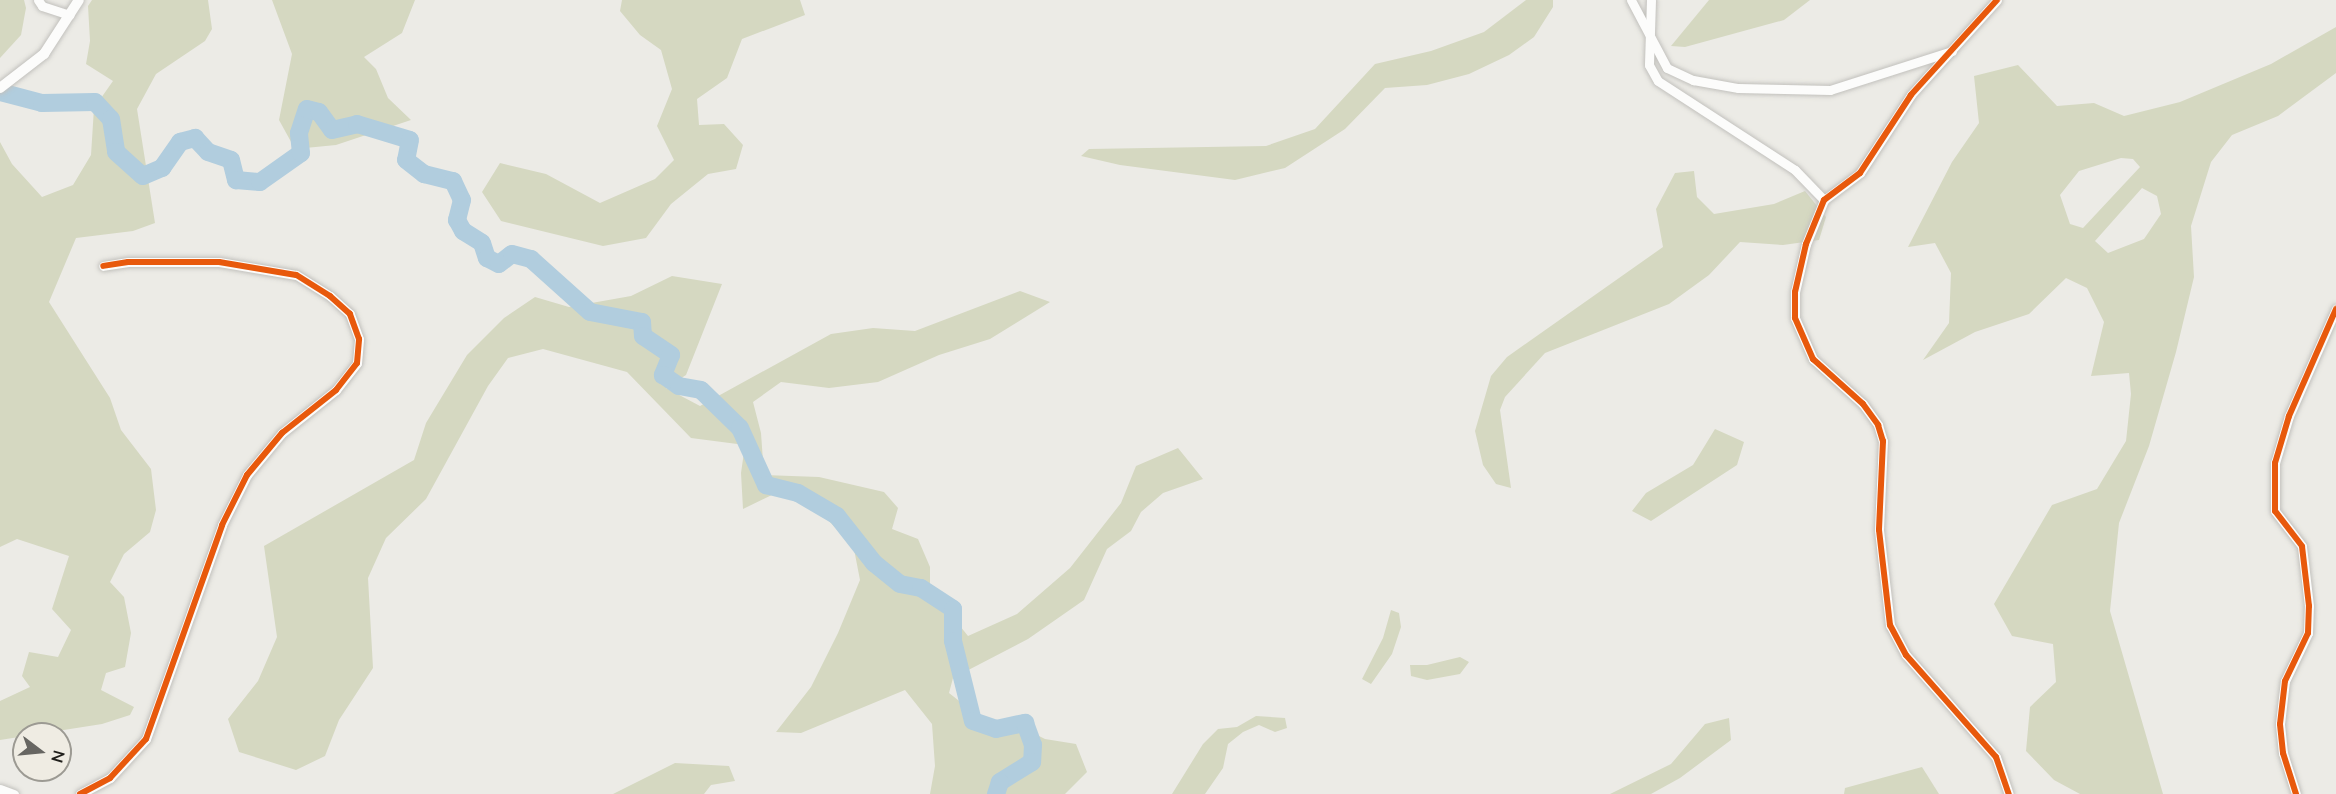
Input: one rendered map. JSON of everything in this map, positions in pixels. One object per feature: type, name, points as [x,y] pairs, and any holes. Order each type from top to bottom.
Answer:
[{"type":"street","points":[[38,0],[42,6],[70,15]]},
{"type":"street","points":[[0,88],[44,54],[79,0]]},
{"type":"street","points":[[1631,0],[1660,61],[1679,75],[1703,83],[1757,91],[1830,90],[1954,51]]},
{"type":"street","points":[[1651,0],[1648,65],[1658,81],[1795,170],[1824,200]]},
{"type":"street","points":[[1997,0],[1954,51],[1911,95],[1860,173],[1824,200],[1809,233],[1795,292],[1800,336],[1813,359],[1863,404],[1878,425],[1883,441],[1879,530],[1890,625],[1906,655],[1995,757],[2009,794]]},
{"type":"street","points":[[80,794],[110,778],[146,739],[222,525],[247,476],[282,433],[336,390],[357,363],[359,339],[350,314],[330,296],[296,276],[219,262],[128,262],[103,266]]},
{"type":"street","points":[[2296,794],[2283,753],[2280,724],[2285,681],[2308,633],[2309,606],[2302,546],[2275,511],[2276,463],[2302,383],[2336,309]]},
{"type":"street","points":[[0,789],[14,794]]},
{"type":"green space","points":[[0,0],[24,0],[26,8],[21,35],[0,58]]},
{"type":"green space","points":[[92,0],[208,0],[212,29],[205,41],[156,74],[137,109],[155,223],[133,231],[76,238],[49,302],[110,398],[121,430],[151,469],[156,510],[150,532],[124,554],[110,582],[124,597],[131,633],[125,667],[106,673],[101,690],[134,707],[130,715],[102,724],[72,729],[72,722],[12,722],[12,738],[0,740],[0,701],[30,687],[22,676],[29,652],[58,657],[71,630],[52,609],[69,556],[17,539],[0,547],[0,142],[12,164],[42,197],[73,185],[91,155],[94,108],[113,81],[86,64],[90,41],[88,6]]},
{"type":"green space","points":[[272,0],[415,0],[402,33],[364,57],[376,69],[388,98],[411,120],[336,145],[295,149],[279,120],[292,54]]},
{"type":"green space","points":[[622,0],[800,0],[805,15],[742,39],[727,78],[697,99],[699,125],[724,124],[743,145],[736,169],[708,174],[671,204],[646,238],[603,246],[501,221],[482,192],[500,163],[546,174],[600,203],[655,179],[674,160],[657,126],[672,89],[661,50],[640,35],[620,11]]},
{"type":"green space","points":[[1526,0],[1553,0],[1553,7],[1534,37],[1509,55],[1469,74],[1427,85],[1385,88],[1345,129],[1285,168],[1235,180],[1120,165],[1081,156],[1089,149],[1266,146],[1315,129],[1375,64],[1431,51],[1484,32]]},
{"type":"green space","points":[[1709,0],[1810,0],[1784,20],[1685,47],[1671,46]]},
{"type":"green space","points":[[2336,27],[2336,73],[2278,116],[2232,135],[2211,162],[2191,226],[2194,277],[2176,352],[2149,446],[2119,523],[2110,611],[2163,794],[2080,794],[2054,780],[2026,751],[2030,707],[2056,682],[2053,644],[2012,636],[1994,604],[2052,505],[2097,489],[2126,441],[2131,394],[2129,373],[2091,376],[2104,322],[2087,288],[2066,278],[2029,314],[1975,332],[1923,360],[1949,323],[1951,273],[1935,243],[1908,247],[1952,162],[1979,123],[1974,76],[2018,65],[2057,106],[2094,103],[2124,116],[2180,102],[2271,64]],"holes":[[[2121,158],[2133,159],[2140,167],[2083,228],[2070,224],[2060,195],[2079,171]],[[2142,188],[2157,196],[2161,214],[2144,239],[2108,253],[2095,241]]]},
{"type":"green space","points":[[1694,171],[1697,197],[1714,214],[1774,204],[1805,191],[1826,217],[1819,240],[1783,245],[1740,242],[1709,275],[1669,304],[1545,353],[1505,397],[1500,410],[1511,488],[1496,484],[1483,465],[1475,431],[1491,376],[1507,357],[1663,247],[1656,209],[1675,173]]},
{"type":"green space","points":[[672,276],[722,284],[686,375],[666,388],[700,406],[831,334],[873,328],[915,331],[1020,291],[1050,302],[990,339],[939,355],[878,382],[829,388],[781,382],[753,402],[761,433],[764,475],[819,477],[884,492],[898,508],[892,529],[918,539],[930,567],[930,599],[948,611],[968,636],[1017,614],[1070,568],[1121,503],[1136,466],[1178,448],[1203,479],[1163,493],[1141,512],[1131,531],[1107,549],[1084,600],[1028,639],[953,678],[949,693],[986,722],[1009,721],[1045,739],[1076,744],[1087,772],[1065,794],[930,794],[935,766],[932,724],[905,690],[801,733],[776,732],[811,687],[838,633],[860,580],[853,544],[813,506],[778,492],[743,509],[741,473],[745,445],[691,438],[627,372],[543,349],[508,358],[488,386],[426,499],[386,538],[368,578],[373,668],[339,720],[325,756],[296,770],[239,752],[228,719],[258,681],[277,637],[264,546],[414,460],[426,423],[467,355],[504,318],[535,297],[569,307],[631,296]]},
{"type":"green space","points":[[1715,429],[1744,442],[1737,465],[1651,521],[1632,511],[1646,493],[1693,465]]},
{"type":"green space","points":[[1391,610],[1399,613],[1401,627],[1392,654],[1371,684],[1362,679],[1383,638]]},
{"type":"green space","points":[[1460,657],[1469,662],[1460,674],[1427,680],[1411,676],[1410,665],[1427,665]]},
{"type":"green space","points":[[1256,716],[1285,718],[1287,728],[1275,732],[1259,725],[1243,732],[1228,744],[1223,768],[1205,794],[1172,794],[1203,744],[1218,729],[1237,727]]},
{"type":"green space","points":[[1729,718],[1731,740],[1680,778],[1651,794],[1610,794],[1671,764],[1705,724]]},
{"type":"green space","points":[[675,763],[729,766],[735,781],[711,785],[704,794],[613,794]]},
{"type":"green space","points":[[1922,767],[1939,794],[1844,794],[1845,788]]},
{"type":"waterway","points":[[0,92],[42,103],[95,102],[111,119],[116,152],[143,176],[162,168],[180,142],[195,138],[208,152],[231,160],[236,180],[260,182],[301,153],[299,133],[307,109],[319,112],[332,130],[357,124],[410,140],[406,160],[424,174],[453,181],[462,200],[457,220],[463,231],[482,243],[487,258],[499,264],[512,254],[531,259],[590,312],[642,322],[643,336],[671,355],[663,375],[679,386],[701,390],[740,428],[766,485],[798,493],[837,516],[874,563],[900,584],[921,588],[953,609],[953,641],[973,721],[996,729],[1025,723],[1033,745],[1032,762],[1000,782],[996,794]]},
{"type":"cycle path","points":[[1997,0],[1911,95],[1860,173],[1824,200],[1806,244],[1795,292],[1795,318],[1813,359],[1863,404],[1878,425],[1883,441],[1879,530],[1890,625],[1906,655],[1996,757],[2009,794]]},
{"type":"cycle path","points":[[80,794],[110,778],[146,739],[222,525],[247,475],[282,433],[336,390],[357,363],[359,339],[350,314],[330,296],[296,275],[219,262],[128,262],[103,266]]},
{"type":"cycle path","points":[[2296,794],[2283,753],[2280,724],[2285,681],[2308,633],[2309,606],[2302,546],[2275,511],[2275,463],[2289,416],[2336,309]]}]
